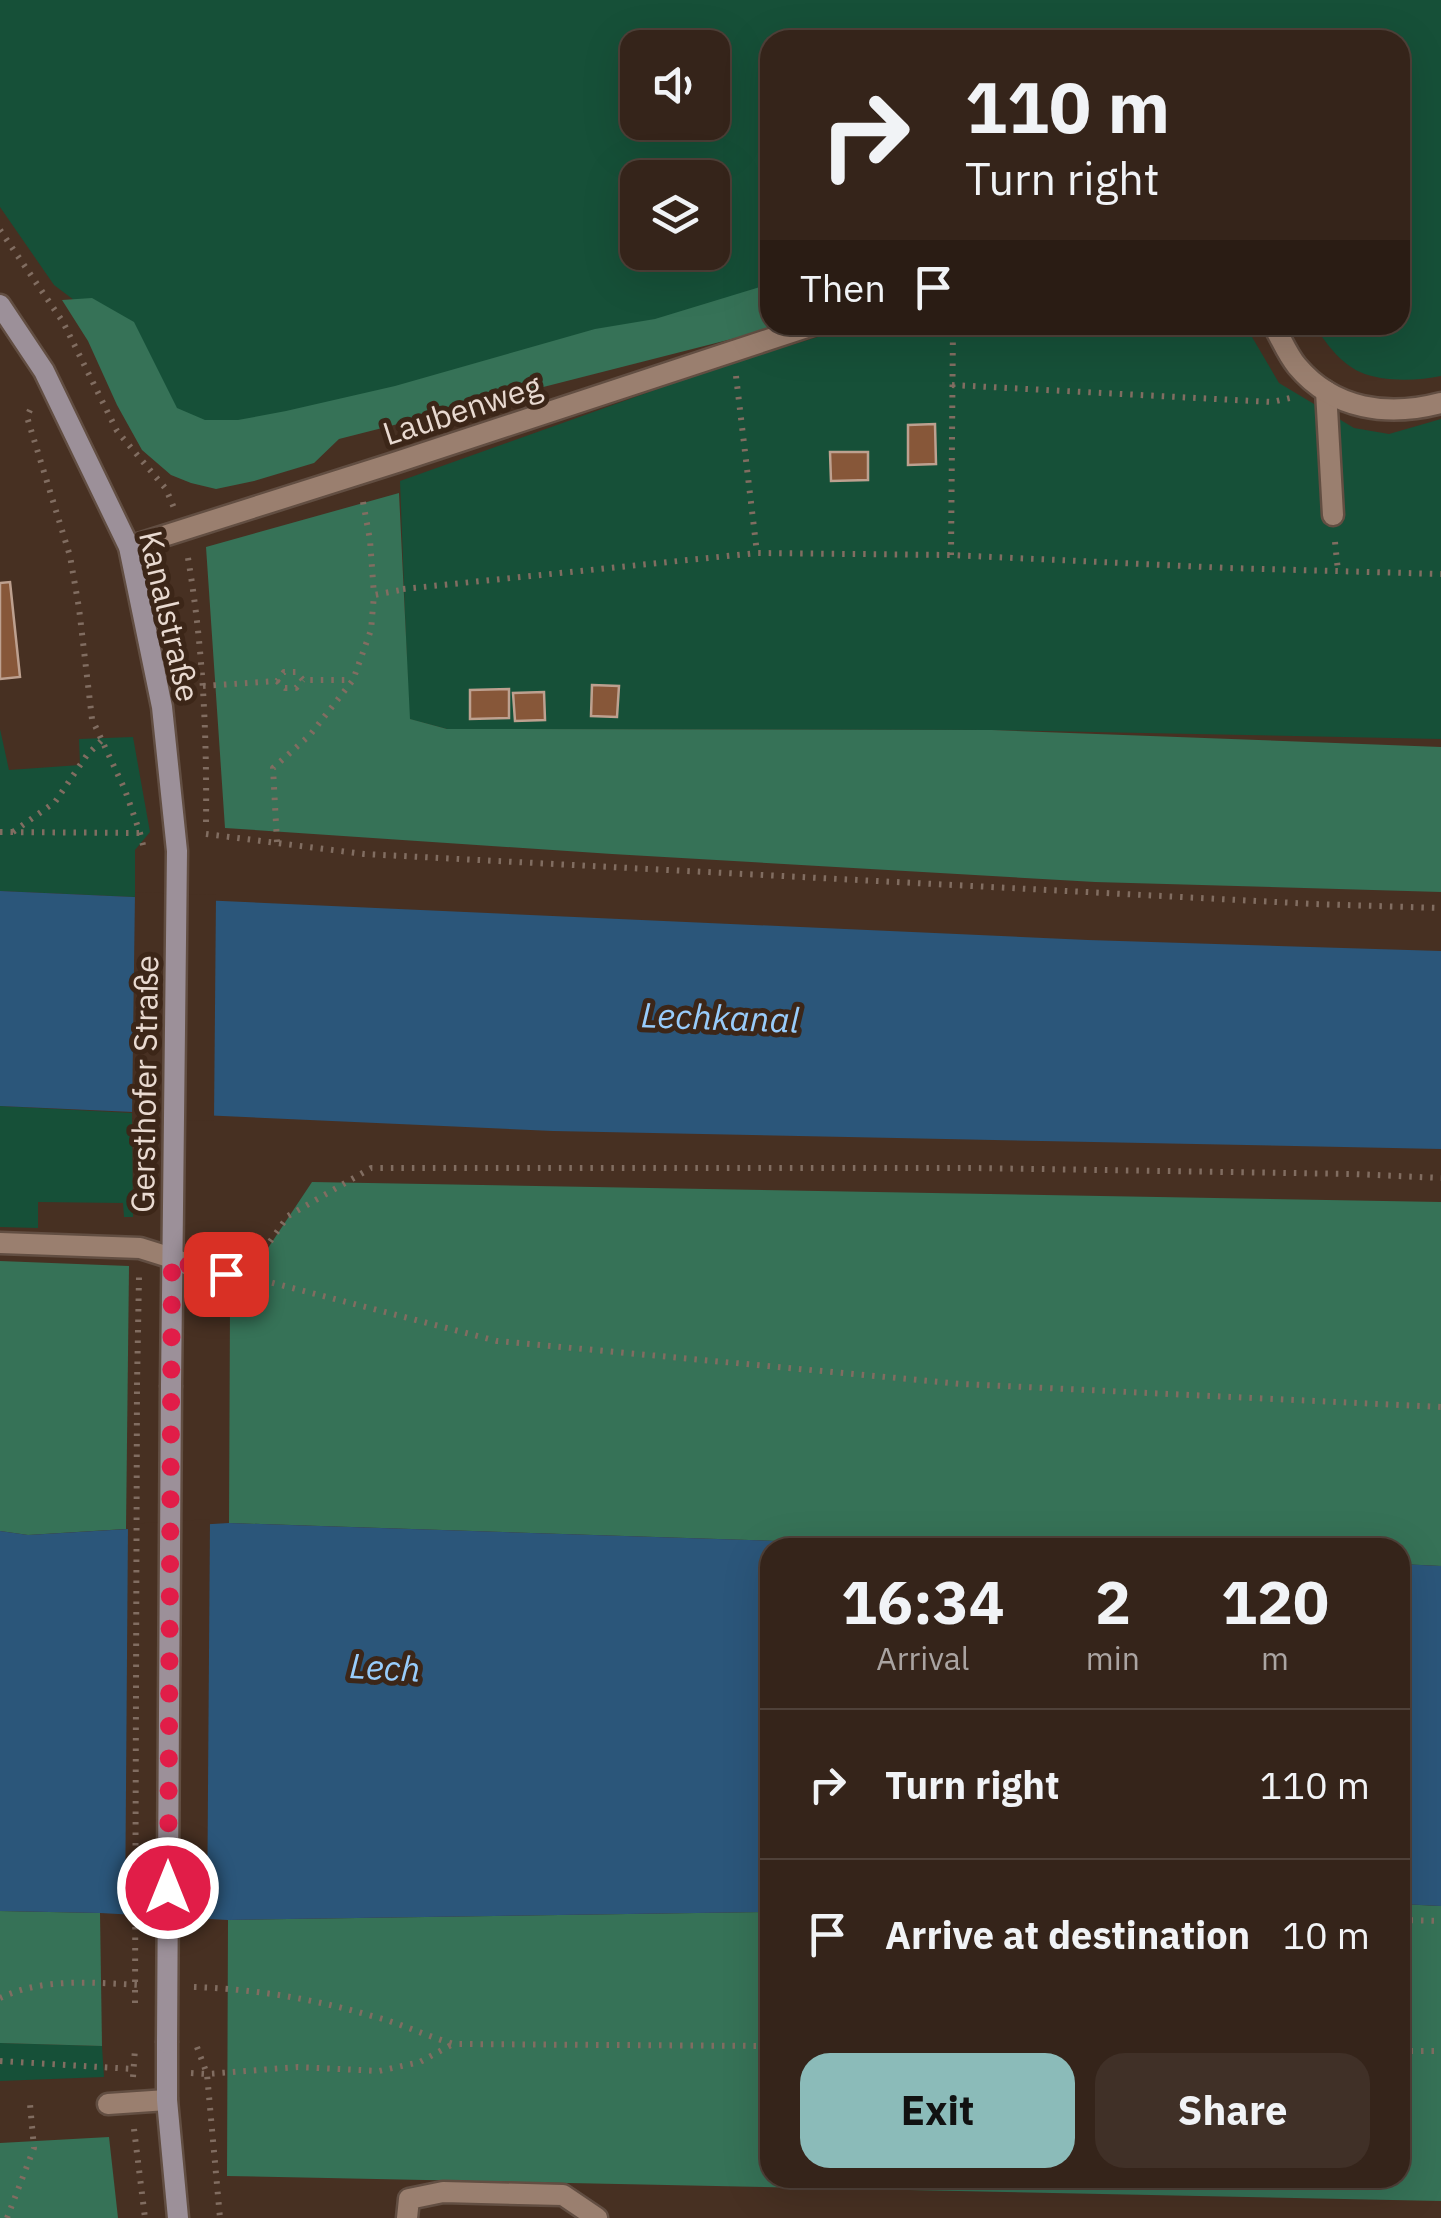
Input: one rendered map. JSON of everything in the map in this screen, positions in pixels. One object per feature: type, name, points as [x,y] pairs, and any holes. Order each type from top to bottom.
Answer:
[{"type":"main road","name":"Kanalstraße","points":[[0,305],[44,371],[129,547],[162,706],[176,851]]},
{"type":"main road","name":"Gersthofer Straße","points":[[176,851],[166,2043],[178,2218]]},
{"type":"street","name":"Laubenweg","points":[[129,547],[783,335]]},
{"type":"street","points":[[1279,335],[1297,366],[1348,404],[1378,410],[1441,403]]},
{"type":"street","points":[[1326,390],[1333,515]]},
{"type":"street","points":[[0,1243],[140,1248],[205,1272]]},
{"type":"street","points":[[108,2104],[167,2100]]},
{"type":"street","points":[[407,2218],[409,2199],[444,2192],[562,2195],[598,2218]]},
{"type":"path","points":[[0,230],[63,322],[117,431],[166,489],[184,531],[198,614],[207,736],[206,851]]},
{"type":"path","points":[[951,554],[953,335]]},
{"type":"path","points":[[731,352],[757,554]]},
{"type":"path","points":[[44,371],[28,417],[70,556],[92,718],[125,790],[145,851]]},
{"type":"path","points":[[952,385],[1272,402],[1326,390]]},
{"type":"path","points":[[277,842],[274,768],[310,736],[352,680],[371,630],[374,595],[370,540],[358,475]]},
{"type":"path","points":[[374,595],[757,554],[951,554],[1441,574]]},
{"type":"path","points":[[203,686],[277,680],[284,672],[296,672],[304,680],[352,680]]},
{"type":"path","points":[[12,832],[55,802],[101,740]]},
{"type":"path","points":[[0,832],[140,832]]},
{"type":"path","points":[[206,834],[364,854],[1441,908]]},
{"type":"path","points":[[246,1276],[288,1216],[372,1168],[954,1168],[1441,1178]]},
{"type":"path","points":[[135,2003],[140,1248]]},
{"type":"path","points":[[205,1272],[246,1276],[497,1340],[962,1384],[1441,1407]]},
{"type":"path","points":[[1410,1920],[1441,1922]]},
{"type":"path","points":[[0,1998],[56,1983],[146,1985]]},
{"type":"path","points":[[184,1986],[241,1988],[306,2000],[376,2017],[454,2044],[760,2046]]},
{"type":"path","points":[[0,2061],[134,2069],[135,2043]]},
{"type":"path","points":[[196,2043],[208,2074],[220,2218]]},
{"type":"path","points":[[208,2074],[298,2067],[379,2071],[420,2062],[454,2044]]},
{"type":"path","points":[[1410,2050],[1441,2050]]},
{"type":"path","points":[[130,2102],[145,2218]]},
{"type":"path","points":[[7,2218],[34,2148],[30,2104]]},
{"type":"green space","points":[[0,0],[1441,0],[1441,376],[1389,379],[1360,372],[1340,358],[1321,335],[1410,335],[1410,30],[760,30],[760,314],[247,452],[165,420],[127,340],[54,285],[0,207]]},
{"type":"green space","points":[[760,287],[760,332],[339,439],[314,463],[216,489],[171,475],[142,450],[88,341],[62,300],[92,298],[134,322],[177,408],[205,420],[238,420],[286,411],[395,386],[595,329],[655,319]]},
{"type":"green space","points":[[824,335],[1251,335],[1279,383],[1354,428],[1389,434],[1441,419],[1441,739],[992,730],[447,729],[409,719],[400,481],[719,367]]},
{"type":"green space","points":[[399,493],[410,719],[447,729],[992,730],[1441,747],[1441,892],[1095,882],[225,828],[206,547]]},
{"type":"green space","points":[[0,729],[9,770],[80,765],[79,739],[133,737],[150,832],[135,850],[135,897],[0,891]]},
{"type":"green space","points":[[0,1106],[132,1113],[133,1217],[124,1217],[123,1203],[38,1202],[38,1228],[0,1227]]},
{"type":"green space","points":[[312,1182],[1441,1202],[1441,1566],[1410,1564],[1410,1538],[760,1540],[229,1523],[230,1305]]},
{"type":"green space","points":[[0,1261],[129,1266],[126,1529],[28,1535],[0,1531]]},
{"type":"green space","points":[[1410,1904],[1441,1906],[1441,2201],[810,2188],[1410,2188]]},
{"type":"green space","points":[[0,1911],[100,1913],[102,2046],[0,2043]]},
{"type":"green space","points":[[760,1912],[760,2187],[227,2176],[228,1920]]},
{"type":"green space","points":[[0,2043],[102,2046],[104,2077],[0,2081]]},
{"type":"green space","points":[[109,2137],[118,2218],[0,2218],[0,2143]]},
{"type":"water","name":"Lechkanal","points":[[0,891],[1088,940],[1441,951],[1441,1149],[553,1131],[0,1106]]},
{"type":"water","name":"Lech","points":[[229,1523],[760,1540],[760,1912],[228,1920],[0,1911],[0,1531],[28,1535]]},
{"type":"water","points":[[1410,1564],[1441,1566],[1441,1906],[1410,1904]]},
{"type":"pier","points":[[135,892],[216,895],[214,1121],[132,1118]]},
{"type":"pier","points":[[210,1519],[207,1924],[125,1919],[128,1524]]},
{"type":"building","points":[[935,424],[936,464],[908,465],[908,425]]},
{"type":"building","points":[[830,452],[868,452],[868,480],[831,481]]},
{"type":"building","points":[[10,582],[20,677],[0,679],[0,583]]},
{"type":"building","points":[[592,685],[619,686],[617,717],[591,716]]},
{"type":"building","points":[[509,689],[509,718],[470,719],[470,690]]},
{"type":"building","points":[[544,692],[545,720],[515,721],[513,693]]},
{"type":"route","points":[[168,1888],[172,1258],[205,1272],[226,1274]]}]
